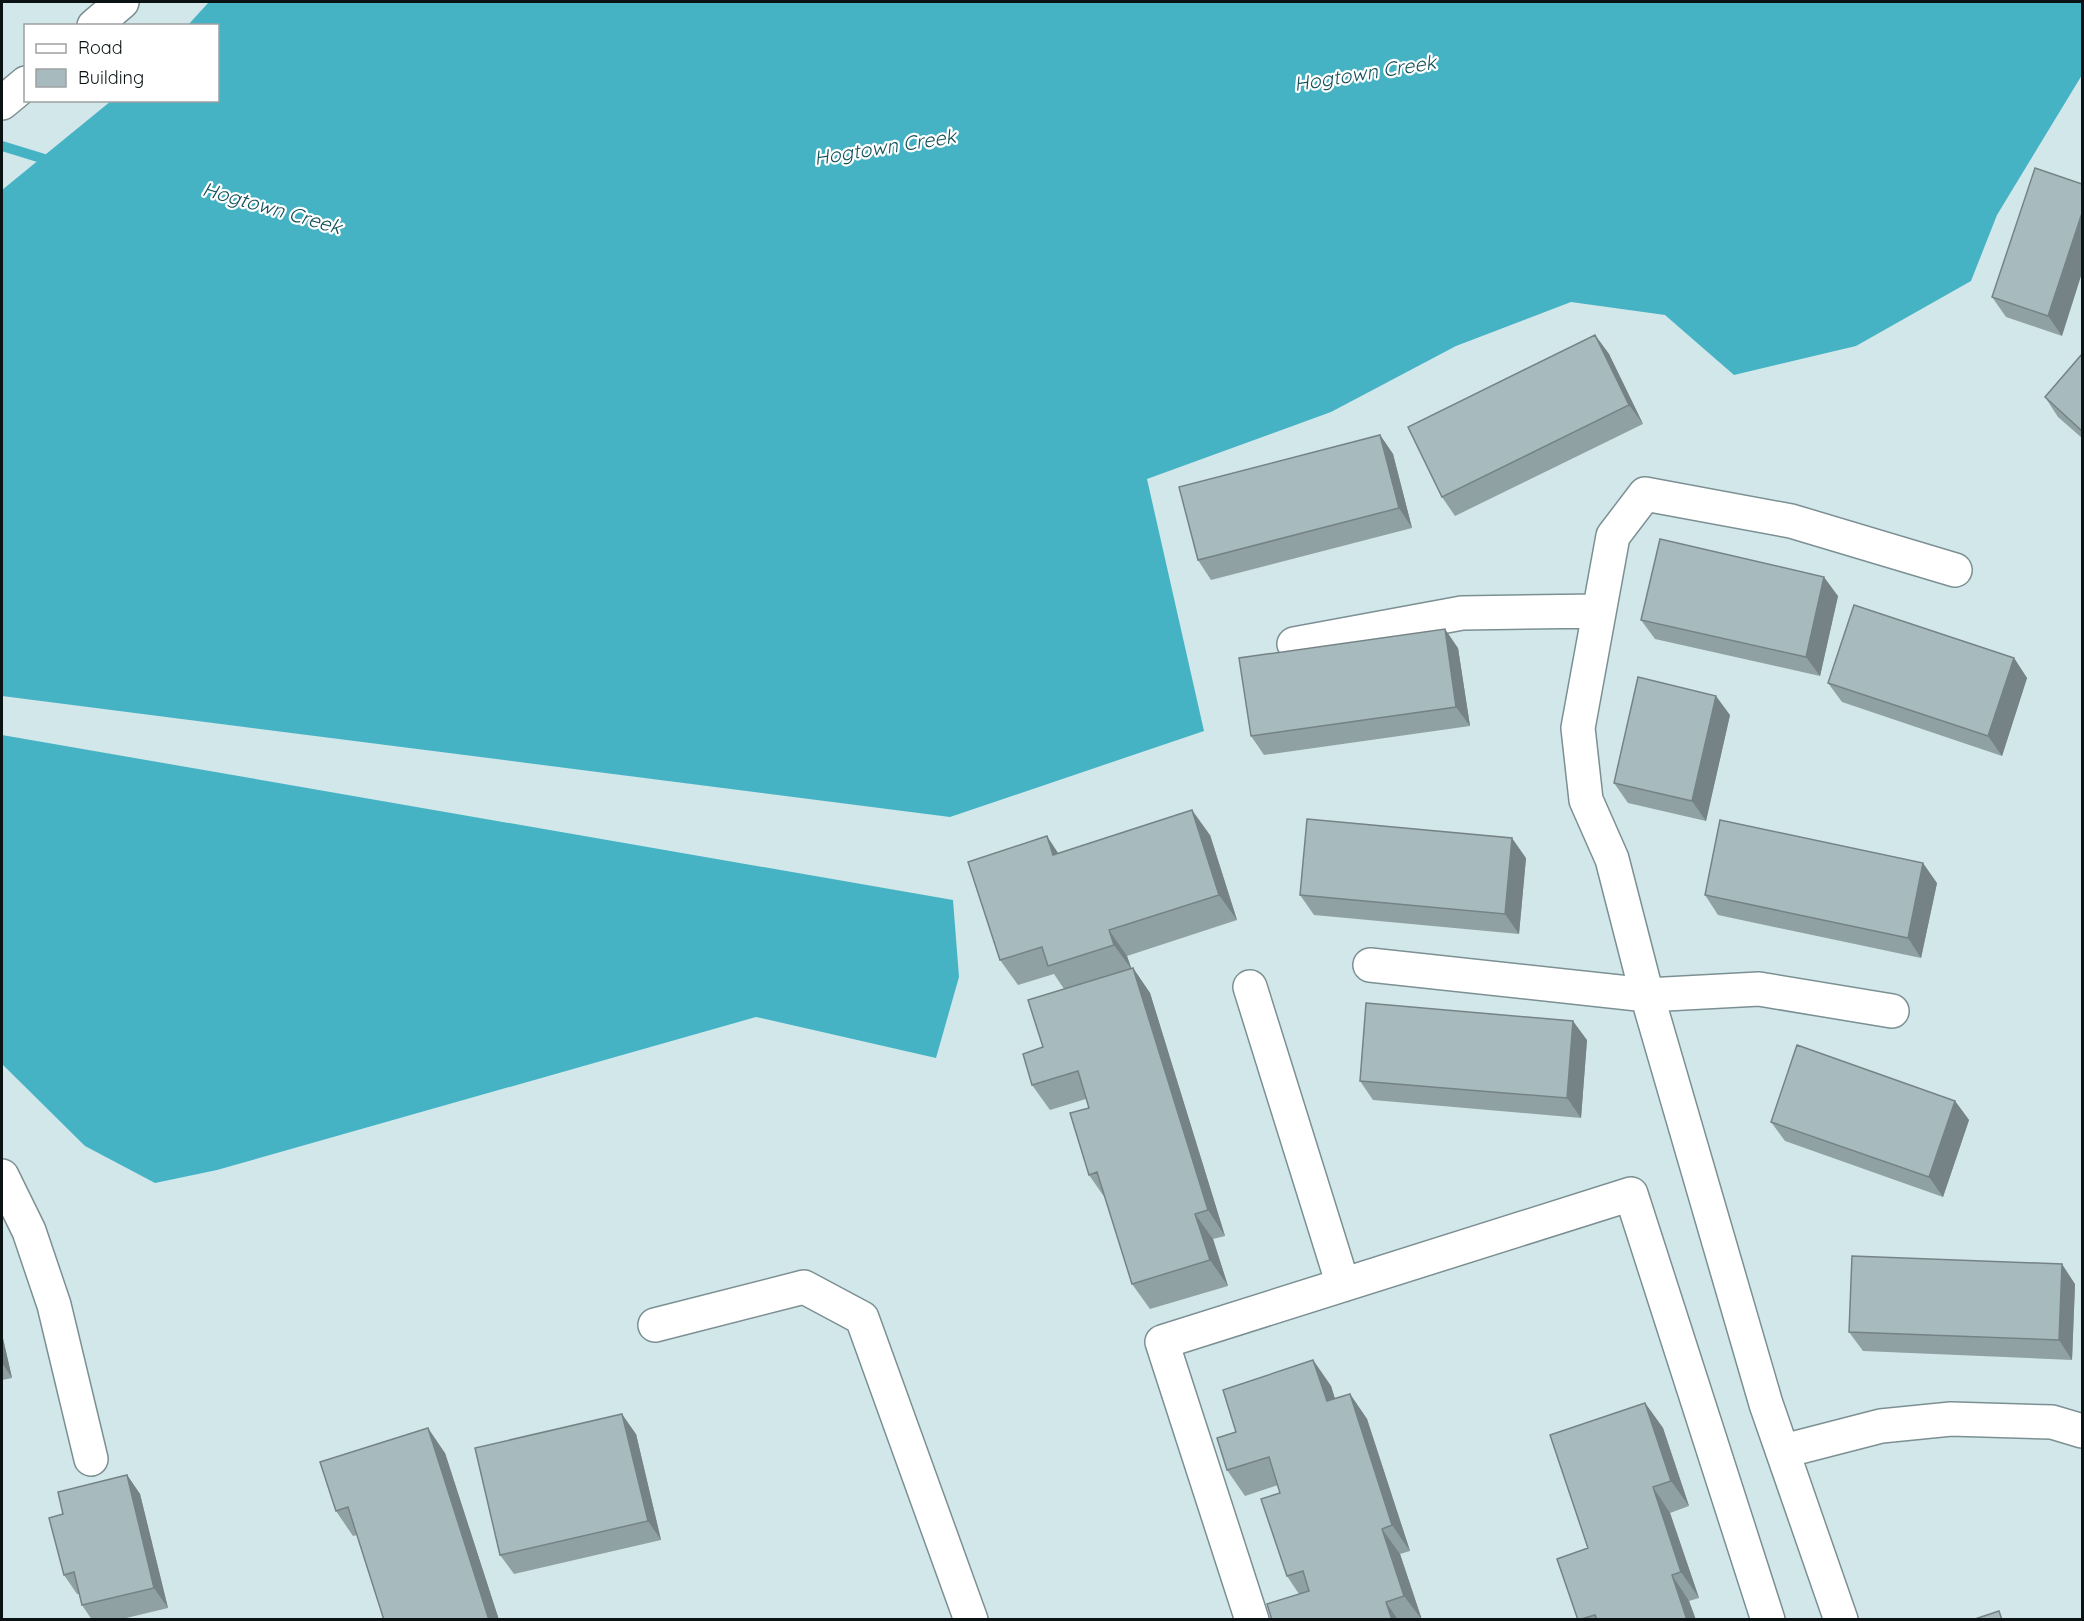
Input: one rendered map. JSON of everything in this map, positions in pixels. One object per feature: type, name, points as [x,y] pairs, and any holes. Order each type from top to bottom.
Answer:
[{"type":"street","points":[[96,24],[122,2]]},
{"type":"street","points":[[2,103],[24,85]]},
{"type":"street","points":[[1841,1620],[1766,1404],[1647,995],[1612,859],[1586,800],[1578,728],[1613,536],[1645,494],[1791,520],[1955,570]]},
{"type":"street","points":[[1294,644],[1462,613],[1599,611]]},
{"type":"street","points":[[1370,965],[1647,995],[1759,989],[1892,1011]]},
{"type":"street","points":[[1250,987],[1344,1285]]},
{"type":"street","points":[[2,1176],[29,1231],[54,1305],[91,1459]]},
{"type":"street","points":[[1252,1620],[1162,1342],[1630,1194],[1768,1620]]},
{"type":"street","points":[[2,1210],[29,1231]]},
{"type":"street","points":[[656,1324],[804,1287],[862,1318],[971,1620]]},
{"type":"street","points":[[1784,1452],[1881,1426],[1951,1419],[2052,1422],[2082,1431]]},
{"type":"shaded area","points":[[209,2],[2082,2],[2082,75],[1997,215],[1971,281],[1856,346],[1734,375],[1665,315],[1571,302],[1456,346],[1331,412],[1147,479],[1204,731],[950,817],[2,696],[2,190],[110,102],[219,102],[219,24],[189,24]]},
{"type":"shaded area","points":[[2,735],[953,900],[959,977],[936,1058],[756,1017],[217,1170],[155,1183],[85,1146],[2,1064]]},
{"type":"building","points":[[2035,168],[2082,184],[2082,213],[2048,316],[1992,297]]},
{"type":"building","points":[[1595,335],[1629,405],[1442,497],[1408,427]]},
{"type":"building","points":[[2082,354],[2082,431],[2045,397]]},
{"type":"building","points":[[1380,435],[1399,508],[1198,560],[1179,487]]},
{"type":"building","points":[[1660,539],[1824,577],[1806,657],[1641,620]]},
{"type":"building","points":[[1854,605],[2014,658],[1988,736],[1828,683]]},
{"type":"building","points":[[1445,629],[1456,707],[1251,736],[1239,658]]},
{"type":"building","points":[[1638,677],[1716,696],[1692,801],[1614,783]]},
{"type":"building","points":[[1192,810],[1219,895],[1109,930],[1114,945],[1048,966],[1042,947],[1000,960],[968,862],[1047,836],[1053,855]]},
{"type":"building","points":[[1307,819],[1512,838],[1505,914],[1300,895]]},
{"type":"building","points":[[1720,820],[1923,863],[1908,938],[1705,895]]},
{"type":"building","points":[[1133,968],[1208,1210],[1195,1214],[1210,1260],[1132,1284],[1097,1172],[1089,1175],[1070,1113],[1089,1108],[1078,1071],[1032,1085],[1023,1054],[1043,1047],[1028,1000]]},
{"type":"building","points":[[1366,1003],[1573,1021],[1567,1098],[1360,1081]]},
{"type":"building","points":[[1797,1045],[1955,1101],[1929,1177],[1771,1122]]},
{"type":"building","points":[[1852,1256],[2062,1264],[2059,1340],[1849,1332]]},
{"type":"building","points":[[1313,1360],[1327,1401],[1350,1394],[1392,1525],[1382,1529],[1404,1596],[1386,1602],[1392,1620],[1272,1620],[1267,1604],[1309,1591],[1303,1571],[1287,1576],[1261,1499],[1280,1493],[1269,1457],[1227,1470],[1217,1438],[1236,1432],[1223,1390]]},
{"type":"building","points":[[1645,1403],[1671,1481],[1653,1487],[1681,1572],[1672,1575],[1687,1620],[1597,1620],[1595,1615],[1578,1620],[1557,1559],[1588,1548],[1550,1435]]},
{"type":"building","points":[[622,1414],[648,1521],[500,1555],[475,1448]]},
{"type":"building","points":[[428,1428],[489,1620],[384,1620],[348,1507],[336,1511],[320,1462]]},
{"type":"building","points":[[127,1475],[154,1588],[82,1605],[74,1572],[64,1575],[49,1518],[63,1514],[58,1492]]},
{"type":"building","points":[[1999,1611],[2002,1620],[1972,1620]]},
{"type":"waterway","name":"Hogtown Creek","points":[[2,146],[338,249],[1706,39],[1776,2]]}]
